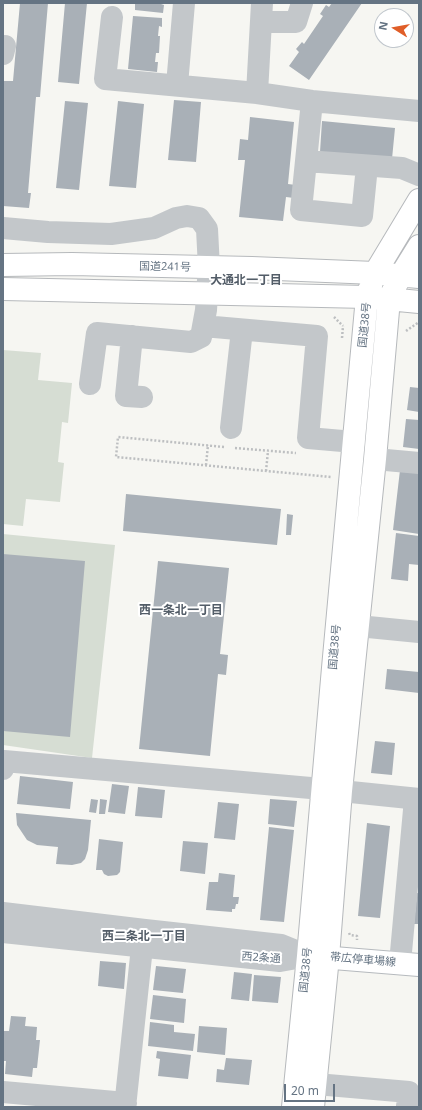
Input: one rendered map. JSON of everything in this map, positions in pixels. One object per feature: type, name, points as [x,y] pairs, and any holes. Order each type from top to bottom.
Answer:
[{"type":"main road","name":"国道38号","points":[[314,1107],[316,1084],[318,957],[332,790],[354,442],[367,297],[375,272],[419,200]]},
{"type":"main road","name":"国道38号","points":[[332,790],[358,626],[389,299],[410,276],[419,246]]},
{"type":"main road","name":"国道241号","points":[[3,265],[72,264],[375,272],[410,276]]},
{"type":"main road","points":[[3,289],[367,297],[419,302]]},
{"type":"main road","name":"国道38号","points":[[293,1107],[318,957]]},
{"type":"main road","name":"帯広停車場線","points":[[318,957],[410,964]]},
{"type":"street","points":[[177,85],[184,3]]},
{"type":"street","points":[[257,93],[262,13],[296,22],[302,3]]},
{"type":"street","points":[[112,17],[105,79],[257,93],[312,101],[419,111]]},
{"type":"street","points":[[312,101],[301,210],[362,216],[367,166]]},
{"type":"street","points":[[306,161],[402,168],[419,175]]},
{"type":"street","points":[[3,228],[48,232],[111,234],[154,228],[176,218],[187,216],[199,218],[207,229],[209,268],[201,337],[191,342],[97,333],[90,384]]},
{"type":"street","points":[[203,326],[317,336],[308,438],[354,442]]},
{"type":"street","points":[[231,428],[242,330]]},
{"type":"street","points":[[132,336],[126,396],[142,397]]},
{"type":"street","points":[[375,459],[419,463]]},
{"type":"street","points":[[358,626],[419,632]]},
{"type":"street","points":[[3,764],[332,790],[417,799],[410,964]]},
{"type":"street","name":"西2条通","points":[[3,913],[281,945],[318,957]]},
{"type":"street","name":"西2条通","points":[[3,932],[280,961],[318,957]]},
{"type":"street","points":[[3,1092],[126,1105],[142,947]]},
{"type":"street","points":[[316,1084],[409,1092],[407,1106],[416,1107]]},
{"type":"path","points":[[297,454],[118,437],[116,457],[331,477]]},
{"type":"path","points":[[206,465],[208,445]]},
{"type":"path","points":[[266,471],[268,451]]},
{"type":"shaded area","points":[[3,350],[41,353],[38,380],[72,383],[68,423],[62,422],[58,462],[64,463],[60,502],[26,499],[23,526],[3,524]]},
{"type":"shaded area","points":[[3,534],[115,545],[92,758],[3,745]]},
{"type":"building","points":[[20,3],[48,3],[40,97],[36,97],[28,193],[31,193],[29,208],[3,206],[3,87],[4,81],[13,81]]},
{"type":"building","points":[[65,3],[87,3],[79,84],[58,82]]},
{"type":"building","points":[[135,3],[161,3],[164,5],[163,13],[135,10]]},
{"type":"building","points":[[332,3],[362,3],[309,80],[289,66],[299,52],[296,49],[302,42],[304,44],[323,16],[320,14],[326,5],[329,7]]},
{"type":"building","points":[[133,16],[162,18],[162,27],[159,26],[158,36],[160,36],[159,53],[156,53],[155,62],[158,62],[157,72],[128,69]]},
{"type":"building","points":[[174,100],[201,102],[196,162],[168,160]]},
{"type":"building","points":[[65,101],[88,103],[79,190],[56,188]]},
{"type":"building","points":[[118,101],[144,104],[136,188],[109,186]]},
{"type":"building","points":[[250,117],[294,122],[288,184],[296,185],[294,198],[286,197],[283,221],[239,217],[245,160],[238,160],[240,139],[248,140]]},
{"type":"building","points":[[322,121],[395,128],[392,159],[320,152]]},
{"type":"building","points":[[410,387],[419,388],[419,412],[407,410]]},
{"type":"building","points":[[406,419],[419,420],[419,449],[403,447]]},
{"type":"building","points":[[400,470],[419,472],[419,534],[393,530]]},
{"type":"building","points":[[126,494],[281,509],[277,545],[123,531]]},
{"type":"building","points":[[287,514],[293,515],[291,535],[286,535]]},
{"type":"building","points":[[396,533],[419,536],[419,565],[409,564],[408,581],[391,579]]},
{"type":"building","points":[[3,554],[85,561],[70,737],[3,731]]},
{"type":"building","points":[[158,561],[229,568],[220,654],[228,655],[226,675],[218,674],[210,756],[139,749]]},
{"type":"building","points":[[387,669],[419,672],[419,693],[385,689]]},
{"type":"building","points":[[375,741],[395,743],[392,775],[371,773]]},
{"type":"building","points":[[20,776],[73,782],[70,809],[17,804]]},
{"type":"building","points":[[112,784],[129,786],[125,814],[108,812]]},
{"type":"building","points":[[138,787],[165,790],[162,818],[135,816]]},
{"type":"building","points":[[91,799],[98,800],[96,813],[89,812]]},
{"type":"building","points":[[100,799],[107,800],[105,814],[99,814]]},
{"type":"building","points":[[270,799],[297,801],[294,827],[268,824]]},
{"type":"building","points":[[218,802],[239,804],[235,840],[214,838]]},
{"type":"building","points":[[16,813],[91,820],[88,850],[85,859],[81,863],[72,865],[56,864],[58,847],[37,845],[27,840],[17,825]]},
{"type":"building","points":[[367,823],[390,826],[380,918],[358,916]]},
{"type":"building","points":[[269,827],[294,830],[284,922],[260,920]]},
{"type":"building","points":[[99,839],[123,842],[120,872],[117,875],[108,876],[104,874],[102,870],[96,870]]},
{"type":"building","points":[[183,841],[208,843],[205,874],[180,871]]},
{"type":"building","points":[[219,873],[235,875],[233,897],[239,897],[238,904],[236,904],[235,909],[232,909],[232,912],[206,910],[209,882],[218,882]]},
{"type":"building","points":[[417,893],[419,893],[419,924],[414,924]]},
{"type":"building","points":[[100,961],[126,963],[124,989],[98,986]]},
{"type":"building","points":[[156,966],[186,969],[183,993],[153,990]]},
{"type":"building","points":[[234,972],[252,974],[249,1001],[231,999]]},
{"type":"building","points":[[254,975],[281,977],[278,1003],[252,1001]]},
{"type":"building","points":[[153,995],[186,999],[184,1023],[150,1019]]},
{"type":"building","points":[[11,1016],[26,1017],[25,1026],[37,1027],[36,1040],[40,1040],[37,1068],[33,1068],[32,1077],[5,1074],[6,1061],[3,1061],[3,1031],[9,1031]]},
{"type":"building","points":[[150,1022],[174,1025],[174,1032],[195,1034],[193,1051],[148,1046]]},
{"type":"building","points":[[199,1026],[227,1028],[225,1055],[197,1052]]},
{"type":"building","points":[[157,1051],[191,1055],[188,1079],[158,1076],[160,1059],[156,1058]]},
{"type":"building","points":[[226,1058],[252,1060],[249,1085],[216,1082],[217,1069],[224,1070]]},
{"type":"district","name":"大通北一丁目","points":[[246,281]]},
{"type":"district","name":"西一条北一丁目","points":[[181,611]]},
{"type":"district","name":"西二条北一丁目","points":[[144,937]]}]
